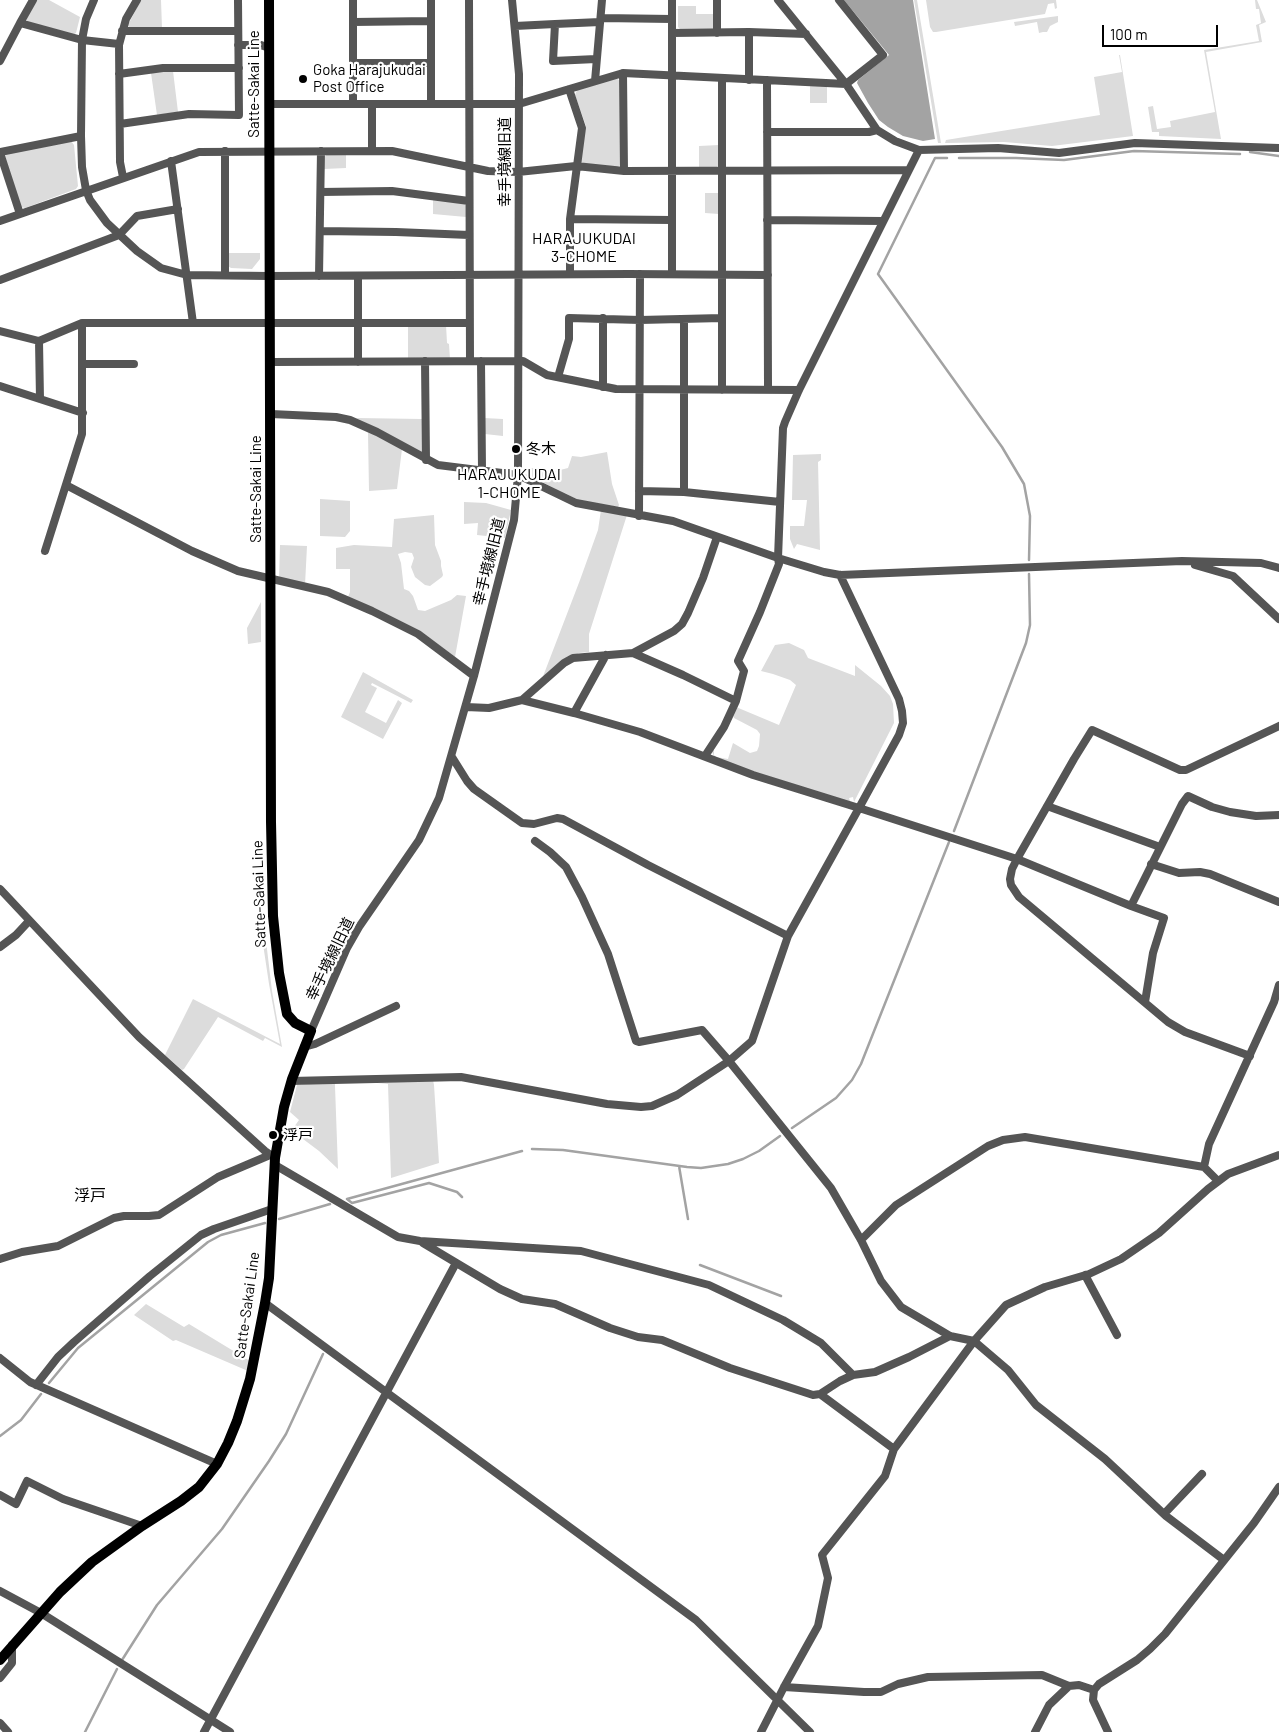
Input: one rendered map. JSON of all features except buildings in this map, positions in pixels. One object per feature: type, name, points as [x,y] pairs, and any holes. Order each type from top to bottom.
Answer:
[{"type":"main road","name":"Satte-Sakai Line","points":[[0,1660],[12,1644],[74,1577],[142,1526],[181,1501],[198,1487],[217,1464],[237,1421],[250,1379],[268,1278],[273,1159],[291,1081],[311,1031],[295,1023],[287,1014],[275,944],[271,822],[269,0]]},
{"type":"street","points":[[0,61],[33,0]]},
{"type":"street","points":[[94,0],[86,19],[82,40],[81,136],[82,168],[86,190],[96,210],[119,235],[154,265],[168,271],[187,275],[269,276],[768,275]]},
{"type":"street","points":[[123,177],[120,162],[119,44],[126,19],[137,0]]},
{"type":"street","points":[[120,124],[189,114],[239,115],[238,0]]},
{"type":"street","points":[[353,0],[353,104]]},
{"type":"street","points":[[431,0],[431,104]]},
{"type":"street","points":[[469,0],[470,361]]},
{"type":"street","name":"幸手境線旧道","points":[[311,1031],[359,927],[419,840],[439,798],[466,707],[514,520],[518,475],[519,57],[512,0]]},
{"type":"street","points":[[595,81],[602,0]]},
{"type":"street","points":[[672,0],[672,274]]},
{"type":"street","points":[[717,0],[717,32]]},
{"type":"street","points":[[778,0],[846,84],[877,130],[895,141],[919,150],[998,148],[1059,152],[1135,142],[1279,148]]},
{"type":"street","points":[[269,104],[519,104],[624,73],[846,84],[883,55],[839,0]]},
{"type":"street","points":[[515,26],[601,20],[672,19]]},
{"type":"street","points":[[353,22],[431,21]]},
{"type":"street","points":[[20,24],[82,40],[119,44]]},
{"type":"street","points":[[555,24],[553,60],[596,59]]},
{"type":"street","points":[[122,31],[238,31]]},
{"type":"street","points":[[672,33],[749,32],[806,34]]},
{"type":"street","points":[[749,32],[749,80]]},
{"type":"street","points":[[238,48],[261,50],[269,48]]},
{"type":"street","points":[[353,63],[431,63]]},
{"type":"street","points":[[119,74],[163,68],[238,68]]},
{"type":"street","points":[[624,73],[624,171]]},
{"type":"street","points":[[722,79],[722,390]]},
{"type":"street","points":[[767,80],[768,389]]},
{"type":"street","points":[[569,89],[582,128],[570,219],[570,274]]},
{"type":"street","points":[[372,104],[372,151]]},
{"type":"street","points":[[767,132],[869,132],[877,130]]},
{"type":"street","points":[[20,214],[0,153],[81,136]]},
{"type":"street","points":[[705,756],[724,727],[736,701],[744,671],[738,660],[763,604],[778,564],[783,428],[799,390],[919,150]]},
{"type":"street","points":[[225,151],[225,275]]},
{"type":"street","points":[[320,276],[321,151]]},
{"type":"street","points":[[0,221],[199,152],[392,151],[488,171],[518,172],[576,166],[624,171],[908,170]]},
{"type":"street","points":[[171,161],[193,323]]},
{"type":"street","points":[[321,192],[392,191],[469,201]]},
{"type":"street","points":[[0,280],[119,235],[137,216],[178,210]]},
{"type":"street","points":[[570,219],[672,220]]},
{"type":"street","points":[[767,220],[883,220]]},
{"type":"street","points":[[320,231],[469,235]]},
{"type":"street","points":[[639,516],[640,274]]},
{"type":"street","points":[[358,276],[358,362]]},
{"type":"street","points":[[558,377],[569,340],[569,318],[640,320],[722,318]]},
{"type":"street","points":[[603,318],[603,387]]},
{"type":"street","points":[[684,319],[684,492]]},
{"type":"street","points":[[0,331],[40,341],[82,324],[469,323]]},
{"type":"street","points":[[45,551],[82,434],[82,324]]},
{"type":"street","points":[[40,341],[40,399]]},
{"type":"street","points":[[426,361],[426,460]]},
{"type":"street","points":[[481,361],[482,470]]},
{"type":"street","points":[[271,362],[523,361],[547,375],[616,389],[799,390]]},
{"type":"street","points":[[82,364],[134,364]]},
{"type":"street","points":[[0,386],[83,413]]},
{"type":"street","points":[[271,414],[336,417],[350,420],[377,432],[426,460],[449,468],[518,475],[576,502],[639,516],[673,521],[778,558],[840,575],[1182,562],[1261,563],[1279,568]]},
{"type":"street","points":[[66,485],[216,562],[238,571],[328,592],[372,611],[418,634],[474,676]]},
{"type":"street","points":[[640,491],[684,492],[780,502]]},
{"type":"street","points":[[466,707],[489,708],[522,700],[573,658],[633,653],[674,630],[682,624],[688,613],[703,578],[717,537]]},
{"type":"street","points":[[1182,562],[1233,576],[1279,619]]},
{"type":"street","points":[[291,1081],[461,1077],[607,1104],[641,1107],[664,1102],[677,1095],[729,1061],[752,1041],[788,936],[899,735],[903,723],[899,698],[840,575]]},
{"type":"street","points":[[633,653],[736,701]]},
{"type":"street","points":[[574,713],[606,655]]},
{"type":"street","points":[[522,700],[640,732],[753,775],[1017,859],[1164,918],[1153,953],[1145,1002]]},
{"type":"street","points":[[1250,1056],[1186,1032],[1168,1022],[1018,897],[1011,885],[1010,879],[1017,859],[1092,730],[1180,770],[1186,770],[1279,726]]},
{"type":"street","points":[[452,757],[466,782],[522,823],[534,824],[558,818],[563,819],[648,865],[788,936]]},
{"type":"street","points":[[1131,906],[1182,804],[1188,796],[1212,807],[1230,812],[1256,816],[1279,815]]},
{"type":"street","points":[[1047,806],[1160,847]]},
{"type":"street","points":[[535,841],[566,867],[582,897],[608,954],[636,1041],[702,1030],[830,1188],[861,1240],[881,1281],[901,1307],[950,1336],[974,1341],[1008,1370],[1036,1405],[1105,1459],[1164,1514],[1224,1560]]},
{"type":"street","points":[[1151,864],[1179,873],[1200,872],[1210,874],[1279,902]]},
{"type":"street","points":[[0,889],[139,1037],[273,1159],[398,1237],[420,1241],[581,1251],[709,1285],[783,1320],[821,1343],[853,1375]]},
{"type":"street","points":[[0,947],[16,935],[29,921]]},
{"type":"street","points":[[1204,1167],[1209,1144],[1274,1002],[1279,986]]},
{"type":"street","points":[[304,1047],[315,1044],[396,1006]]},
{"type":"street","points":[[861,1240],[896,1205],[988,1146],[1003,1140],[1025,1138],[1204,1167],[1218,1181]]},
{"type":"street","points":[[761,1732],[818,1626],[828,1578],[822,1555],[885,1476],[894,1449],[974,1341],[1006,1305],[1045,1287],[1085,1275],[1121,1259],[1159,1233],[1228,1174],[1279,1155]]},
{"type":"street","points":[[0,1259],[22,1252],[58,1246],[114,1218],[159,1215],[218,1177],[273,1159]]},
{"type":"street","points":[[36,1385],[58,1357],[74,1342],[150,1276],[201,1235],[272,1209]]},
{"type":"street","points":[[420,1241],[500,1289],[522,1299],[555,1304],[610,1328],[638,1337],[662,1340],[730,1368],[813,1395],[820,1394],[853,1375],[874,1372],[909,1357],[950,1336]]},
{"type":"street","points":[[204,1732],[456,1263]]},
{"type":"street","points":[[1085,1275],[1117,1335]]},
{"type":"street","points":[[265,1303],[696,1620],[810,1732]]},
{"type":"street","points":[[0,1358],[36,1385],[217,1464]]},
{"type":"street","points":[[820,1394],[894,1449]]},
{"type":"street","points":[[1164,1514],[1202,1474]]},
{"type":"street","points":[[0,1495],[16,1504],[27,1481],[63,1499],[142,1526]]},
{"type":"street","points":[[1108,1732],[1093,1700],[1094,1690],[1099,1684],[1150,1650],[1183,1613],[1279,1487]]},
{"type":"street","points":[[0,1591],[41,1613],[230,1732]]},
{"type":"street","points":[[0,1678],[12,1663],[12,1644]]},
{"type":"street","points":[[784,1687],[881,1692],[898,1684],[928,1677],[1042,1675],[1069,1686],[1079,1685],[1094,1690]]},
{"type":"street","points":[[1035,1732],[1049,1705],[1069,1686]]},
{"type":"street","points":[[0,1723],[8,1732]]},
{"type":"shaded area","points":[[36,0],[49,0],[80,17],[76,33],[73,35],[28,23],[26,19]]},
{"type":"shaded area","points":[[141,0],[161,0],[162,28],[129,27],[128,25]]},
{"type":"shaded area","points":[[844,0],[913,0],[935,139],[923,141],[903,136],[879,120],[857,83],[858,80],[889,55]]},
{"type":"shaded area","points":[[914,0],[917,0],[941,143],[938,143]]},
{"type":"shaded area","points":[[926,0],[1056,0],[1057,8],[1055,9],[1054,3],[1048,4],[1045,14],[933,32],[930,27]]},
{"type":"shaded area","points":[[1255,0],[1257,0],[1266,22],[1259,25],[1262,42],[1206,52],[1221,139],[1159,136],[1159,132],[1152,132],[1148,107],[1153,106],[1157,129],[1171,127],[1170,121],[1215,112],[1204,50],[1259,41],[1256,25],[1261,23],[1259,9],[1256,9]]},
{"type":"shaded area","points":[[678,6],[696,6],[696,14],[714,14],[713,30],[681,30],[678,27]]},
{"type":"shaded area","points":[[1058,16],[1058,22],[1050,26],[1047,32],[1039,33],[1037,22],[1015,26],[1014,22]]},
{"type":"shaded area","points":[[1120,55],[1133,136],[1052,146],[1004,142],[945,143],[946,140],[1100,115],[1094,77],[1122,72]]},
{"type":"shaded area","points":[[173,71],[178,112],[157,115],[151,73]]},
{"type":"shaded area","points":[[617,78],[622,84],[622,164],[616,168],[584,166],[580,161],[586,126],[575,95],[577,90]]},
{"type":"shaded area","points":[[810,85],[827,86],[827,103],[810,103]]},
{"type":"shaded area","points":[[71,141],[74,145],[78,186],[76,189],[25,208],[21,207],[4,158],[6,154]]},
{"type":"shaded area","points":[[719,145],[719,164],[717,167],[699,167],[699,146]]},
{"type":"shaded area","points":[[327,154],[346,155],[346,168],[324,169],[324,158]]},
{"type":"shaded area","points":[[705,193],[719,193],[719,214],[705,213]]},
{"type":"shaded area","points":[[433,199],[464,202],[466,205],[466,217],[433,214]]},
{"type":"shaded area","points":[[227,253],[260,253],[260,259],[252,269],[231,268],[228,266]]},
{"type":"shaded area","points":[[408,325],[446,325],[450,359],[408,359]]},
{"type":"shaded area","points":[[356,418],[422,419],[422,452],[420,454]]},
{"type":"shaded area","points":[[484,418],[503,419],[503,436],[485,434]]},
{"type":"shaded area","points":[[370,431],[402,449],[397,489],[369,491],[368,433]]},
{"type":"shaded area","points":[[607,452],[618,507],[578,500],[528,475],[531,468],[556,471],[568,468],[572,456],[581,457]]},
{"type":"shaded area","points":[[821,454],[821,460],[818,462],[820,550],[797,544],[794,549],[790,539],[790,526],[804,526],[807,500],[792,500],[793,455]]},
{"type":"shaded area","points":[[320,499],[350,501],[350,531],[345,537],[320,536]]},
{"type":"shaded area","points":[[464,502],[486,503],[511,510],[505,538],[477,535],[478,523],[464,524]]},
{"type":"shaded area","points":[[601,510],[627,515],[589,634],[589,652],[579,653],[561,663],[542,679],[598,530]]},
{"type":"shaded area","points":[[434,515],[435,545],[441,561],[442,577],[430,586],[425,585],[415,577],[411,567],[414,558],[412,553],[398,554],[404,589],[413,596],[418,610],[425,611],[451,600],[457,595],[466,596],[455,657],[423,633],[348,597],[350,592],[350,569],[336,569],[336,548],[354,545],[392,547],[394,519]]},
{"type":"shaded area","points":[[280,545],[307,546],[305,585],[279,579]]},
{"type":"shaded area","points":[[261,602],[261,642],[248,644],[247,628]]},
{"type":"shaded area","points":[[789,643],[804,650],[808,658],[855,676],[855,665],[881,686],[890,696],[893,704],[894,723],[854,802],[853,797],[849,798],[851,804],[715,758],[712,752],[714,748],[714,755],[716,757],[728,759],[733,743],[750,753],[757,751],[760,734],[757,730],[734,718],[733,715],[736,707],[779,725],[796,685],[790,680],[761,671],[775,645]]},
{"type":"shaded area","points":[[363,672],[413,700],[411,703],[372,683],[371,685],[377,688],[365,712],[386,723],[398,700],[402,703],[383,739],[341,717]]},
{"type":"shaded area","points":[[264,924],[272,991],[282,1047],[265,1038],[263,1041],[218,1017],[182,1070],[165,1055],[193,999],[280,1044],[263,944],[262,925]]},
{"type":"shaded area","points":[[433,1080],[439,1163],[391,1178],[388,1084],[377,1083]]},
{"type":"shaded area","points":[[335,1082],[338,1169],[319,1151],[295,1133],[294,1127],[299,1120],[290,1112],[297,1085]]},
{"type":"shaded area","points":[[146,1304],[184,1327],[189,1324],[250,1361],[248,1371],[176,1340],[173,1341],[134,1315]]},
{"type":"waterway","points":[[959,158],[1064,160],[1134,151],[1240,154]]},
{"type":"waterway","points":[[1250,152],[1279,156]]},
{"type":"waterway","points":[[947,158],[935,158],[878,274],[1002,447],[1024,484],[1030,516],[1029,560]]},
{"type":"waterway","points":[[954,831],[1026,643],[1030,625],[1029,574]]},
{"type":"waterway","points":[[792,1128],[836,1098],[852,1080],[861,1064],[949,842]]},
{"type":"waterway","points":[[532,1149],[563,1150],[701,1168],[728,1164],[743,1159],[759,1151],[780,1136]]},
{"type":"waterway","points":[[347,1199],[522,1151]]},
{"type":"waterway","points":[[679,1166],[688,1219]]},
{"type":"waterway","points":[[347,1199],[352,1203],[429,1183],[457,1192],[462,1197]]},
{"type":"waterway","points":[[279,1219],[330,1204]]},
{"type":"waterway","points":[[49,1383],[78,1348],[208,1242],[221,1235],[265,1223]]},
{"type":"waterway","points":[[700,1265],[781,1296]]},
{"type":"waterway","points":[[122,1660],[157,1605],[222,1529],[269,1461],[286,1434],[323,1354]]},
{"type":"waterway","points":[[0,1436],[21,1420],[41,1394]]},
{"type":"waterway","points":[[85,1732],[117,1669]]},
{"type":"place","name":"Goka Harajukudai Post Office","points":[[303,79]]},
{"type":"place","name":"冬木","points":[[516,449]]},
{"type":"place","name":"浮戸","points":[[273,1135]]},
{"type":"district","name":"HARAJUKUDAI 3-CHOME","points":[[584,248]]},
{"type":"district","name":"HARAJUKUDAI 1-CHOME","points":[[509,484]]},
{"type":"district","name":"浮戸","points":[[90,1196]]}]
